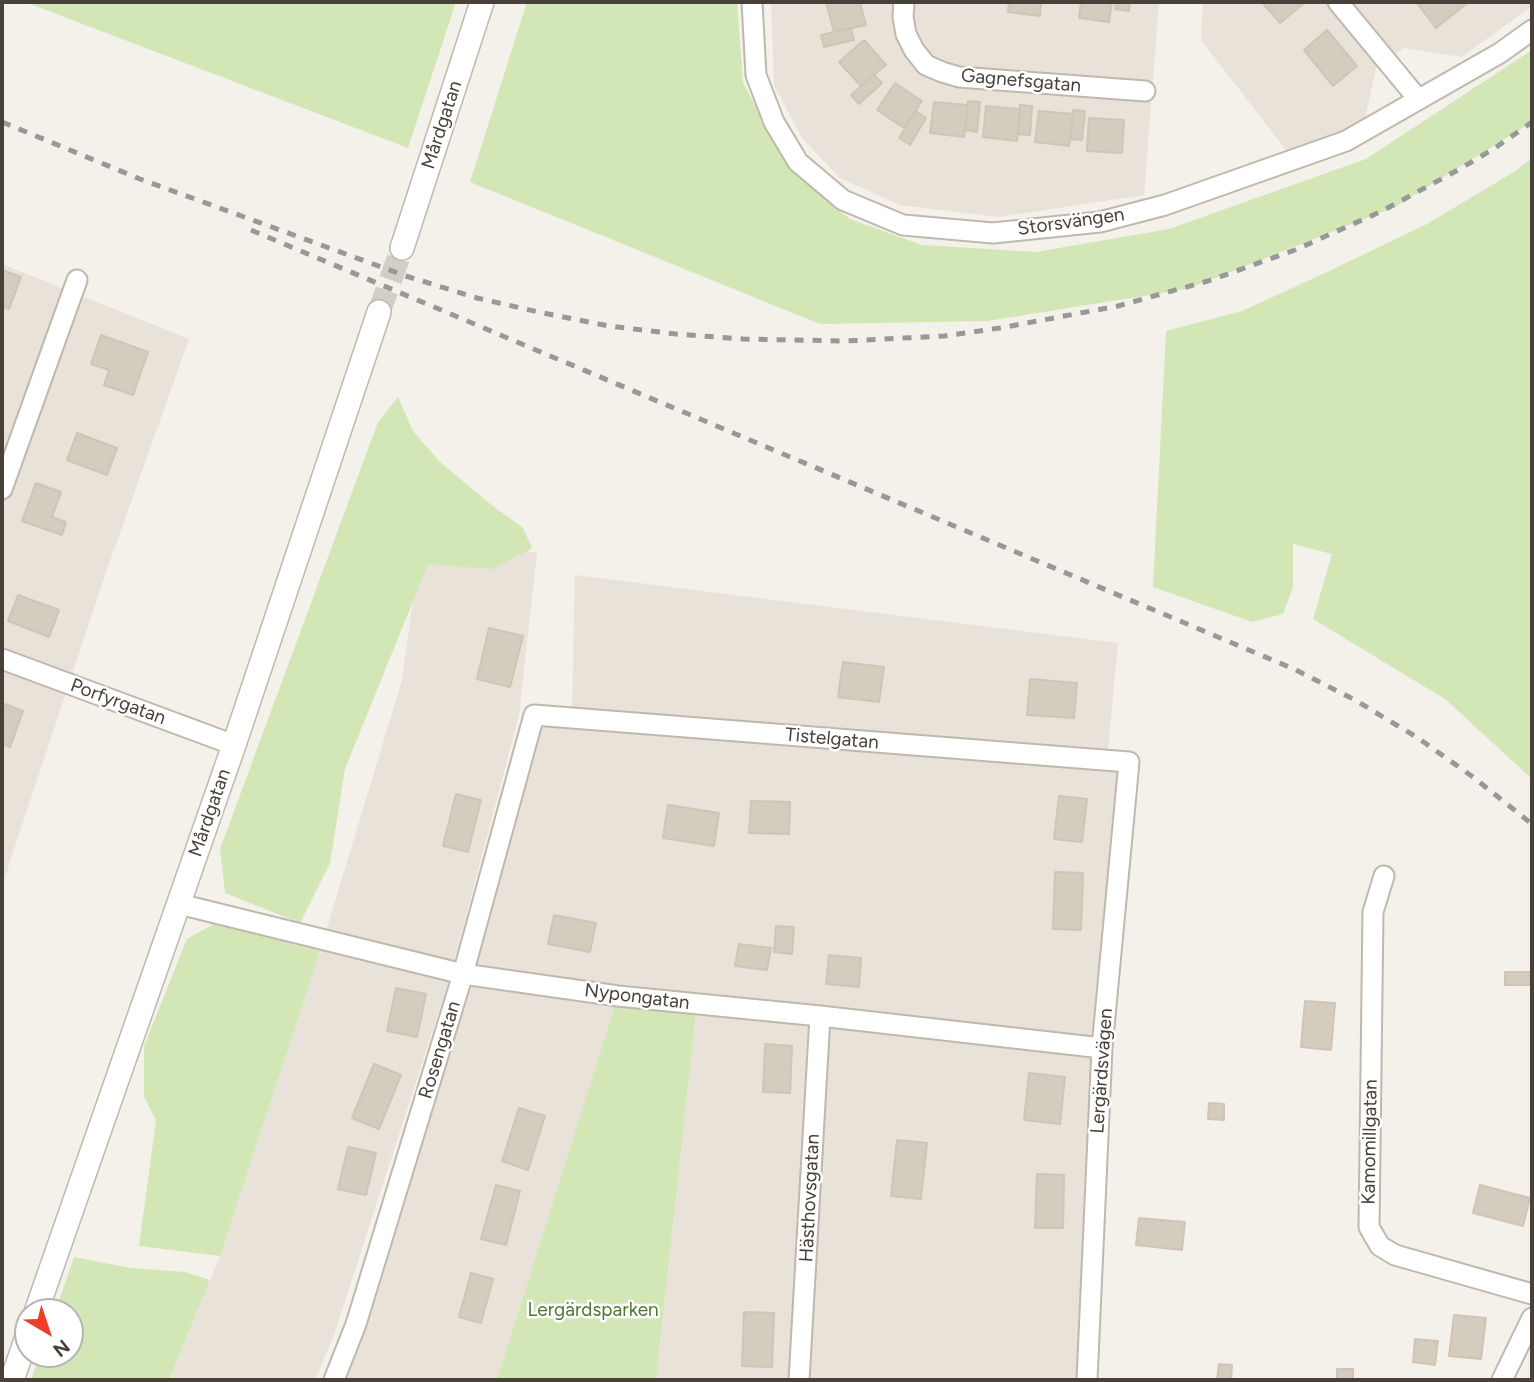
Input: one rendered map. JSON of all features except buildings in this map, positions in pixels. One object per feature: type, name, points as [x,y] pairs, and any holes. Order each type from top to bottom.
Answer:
[{"type":"street","name":"Mårdgatan","points":[[402,248],[482,2]]},
{"type":"street","name":"Storsvängen","points":[[752,2],[756,75],[774,122],[798,162],[843,200],[903,225],[993,233],[1100,222],[1165,205],[1346,141],[1500,53],[1532,30]]},
{"type":"street","name":"Gagnefsgatan","points":[[904,2],[905,34],[926,65],[942,72],[959,76],[1145,91]]},
{"type":"street","points":[[1338,2],[1418,99]]},
{"type":"street","points":[[2,489],[77,280]]},
{"type":"street","name":"Mårdgatan","points":[[41,1298],[234,745],[379,312]]},
{"type":"street","name":"Porfyrgatan","points":[[2,659],[234,745]]},
{"type":"street","name":"Tistelgatan","points":[[534,715],[1129,762]]},
{"type":"street","name":"Rosengatan","points":[[334,1380],[356,1324],[463,974],[534,715]]},
{"type":"street","name":"Lergärdsvägen","points":[[1087,1380],[1102,1048],[1129,762]]},
{"type":"street","name":"Kamomillgatan","points":[[1384,876],[1373,912],[1369,1227],[1380,1246],[1395,1255],[1532,1294]]},
{"type":"street","name":"Nypongatan","points":[[178,904],[463,974],[618,996],[1102,1048]]},
{"type":"street","name":"Hästhovsgatan","points":[[799,1380],[820,1016]]},
{"type":"street","points":[[1502,1380],[1532,1318]]},
{"type":"shaded area","points":[[771,2],[1159,2],[1144,195],[998,217],[900,205],[840,178],[802,138],[774,85]]},
{"type":"shaded area","points":[[1203,2],[1532,2],[1532,6],[1462,57],[1404,48],[1377,65],[1363,126],[1289,154],[1201,40]]},
{"type":"shaded area","points":[[2,264],[189,339],[104,578],[2,886]]},
{"type":"shaded area","points":[[423,528],[537,553],[519,715],[449,980],[334,1335],[315,1380],[169,1380],[220,1256],[320,951],[402,680]]},
{"type":"shaded area","points":[[575,575],[1118,643],[1108,749],[572,708]]},
{"type":"shaded area","points":[[534,715],[1129,762],[1087,1380],[656,1380],[697,1005],[618,997],[497,1380],[334,1380]]},
{"type":"green space","points":[[25,2],[456,2],[408,148]]},
{"type":"green space","points":[[527,2],[737,2],[743,83],[792,171],[850,219],[922,245],[1036,252],[1169,229],[1366,159],[1532,50],[1532,122],[1395,207],[1187,289],[987,321],[820,324],[470,182]]},
{"type":"green space","points":[[1532,158],[1532,779],[1445,699],[1313,619],[1332,554],[1293,544],[1293,587],[1283,614],[1252,622],[1153,587],[1166,331],[1242,311],[1325,273],[1427,224],[1514,172]]},
{"type":"green space","points":[[398,397],[413,431],[440,462],[523,528],[532,548],[493,569],[428,564],[345,769],[330,863],[300,923],[225,893],[220,849],[378,422]]},
{"type":"green space","points":[[214,924],[320,951],[220,1256],[139,1246],[156,1121],[144,1096],[144,1046],[187,939]]},
{"type":"green space","name":"Lergärdsparken","points":[[618,996],[697,1004],[656,1380],[497,1380]]},
{"type":"green space","points":[[74,1257],[131,1268],[185,1272],[210,1280],[169,1380],[31,1380],[35,1368],[84,1368],[84,1298],[60,1298]]},
{"type":"tunnel","points":[[379,312],[402,248]]},
{"type":"railway","points":[[2,122],[140,179],[406,276],[477,298],[609,326],[676,334],[743,339],[846,341],[944,336],[1000,328],[1118,306],[1208,281],[1295,250],[1382,211],[1458,170],[1532,122]]},
{"type":"railway","points":[[251,230],[1294,669],[1355,700],[1418,738],[1532,824]]}]
